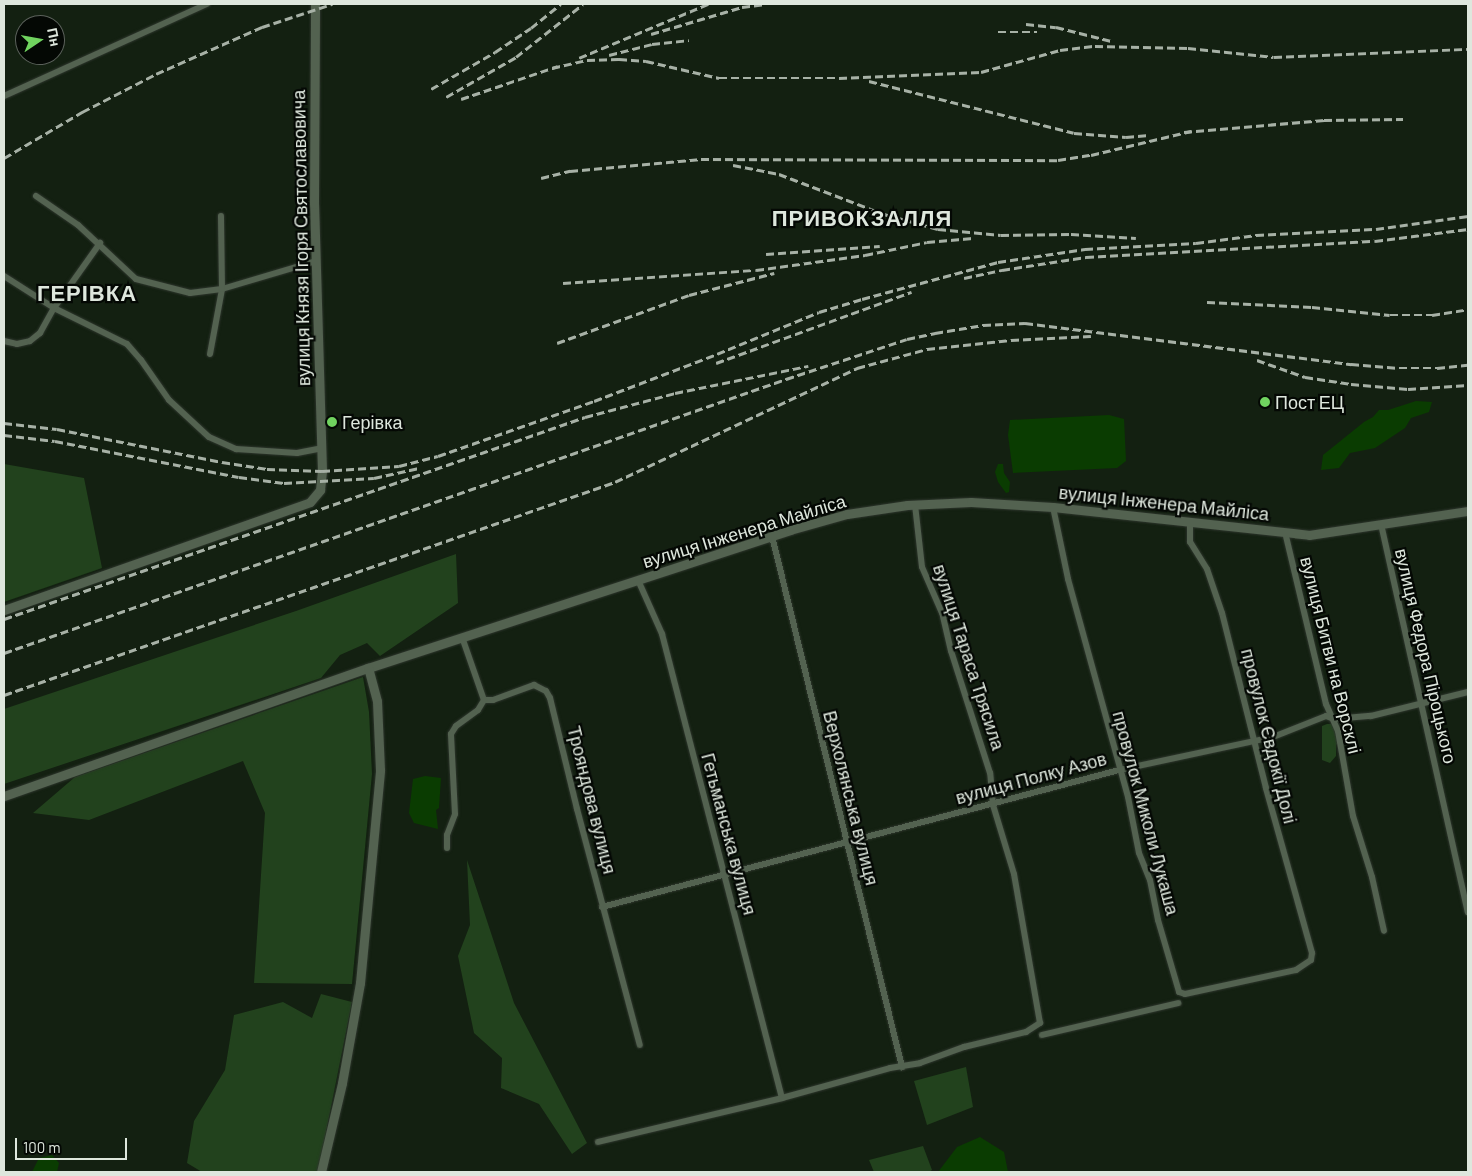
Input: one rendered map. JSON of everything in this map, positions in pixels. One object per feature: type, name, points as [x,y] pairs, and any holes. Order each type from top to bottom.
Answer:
[{"type":"street","points":[[4,96],[207,4]]},
{"type":"street","name":"вулиця Князя Ігоря Святославовича","points":[[4,610],[310,502],[320,490],[322,448],[316,261],[314,4]]},
{"type":"street","points":[[36,196],[78,224],[136,279],[190,293],[222,289],[316,261]]},
{"type":"street","points":[[210,354],[222,289],[221,216]]},
{"type":"street","points":[[4,341],[16,344],[30,340],[40,333],[54,308],[100,243]]},
{"type":"street","points":[[4,276],[54,308],[127,344],[142,360],[169,400],[209,437],[236,449],[297,453],[322,448]]},
{"type":"street","name":"вулиця Інженера Майліса","points":[[4,796],[368,668],[772,536],[848,514],[915,505],[971,502],[1053,507],[1309,535],[1468,511]]},
{"type":"street","name":"вулиця Тараса Трясила","points":[[902,1067],[920,1063],[964,1047],[1026,1032],[1040,1023],[1014,874],[993,805],[990,773],[984,749],[951,651],[942,612],[922,567],[915,505]]},
{"type":"street","name":"провулок Миколи Лукаша","points":[[1053,507],[1068,579],[1119,770],[1128,797],[1139,853],[1150,880],[1158,920],[1179,992],[1185,994],[1198,992],[1296,970],[1311,960]]},
{"type":"street","name":"провулок Євдокії Долі","points":[[1190,523],[1190,542],[1206,569],[1222,613],[1312,954],[1311,960]]},
{"type":"street","name":"вулиця Федора Піроцького","points":[[1381,524],[1468,912]]},
{"type":"street","name":"вулиця Битви на Ворсклі","points":[[1285,532],[1326,704],[1334,718],[1338,731],[1353,816],[1372,876],[1384,931]]},
{"type":"street","name":"Верхолянська вулиця","points":[[772,536],[902,1067]]},
{"type":"street","name":"Гетьманська вулиця","points":[[638,580],[662,634],[782,1098]]},
{"type":"street","points":[[447,848],[447,836],[455,814],[451,734],[456,726],[478,710],[484,700],[462,637]]},
{"type":"street","points":[[321,1172],[342,1083],[360,983],[380,770],[377,701],[368,668]]},
{"type":"street","name":"Трояндова вулиця","points":[[484,700],[493,700],[534,685],[546,691],[550,698],[602,907],[640,1045]]},
{"type":"street","name":"вулиця Полку Азов","points":[[602,907],[993,805],[1119,770],[1255,740],[1273,738],[1326,716],[1334,718],[1371,716],[1468,692]]},
{"type":"street","points":[[1042,1034],[1178,1003]]},
{"type":"street","points":[[598,1142],[902,1067]]},
{"type":"shaded area","points":[[1416,401],[1432,402],[1429,412],[1411,418],[1405,428],[1375,448],[1350,453],[1339,468],[1321,470],[1323,455],[1373,417],[1379,410],[1388,410]]},
{"type":"shaded area","points":[[1109,415],[1124,419],[1126,461],[1117,468],[1013,473],[1008,435],[1010,420]]},
{"type":"shaded area","points":[[4,464],[84,478],[102,568],[4,602]]},
{"type":"shaded area","points":[[998,464],[1003,464],[1004,473],[1010,482],[1009,492],[1006,493],[998,482],[995,472]]},
{"type":"shaded area","points":[[456,554],[458,603],[380,656],[367,643],[340,655],[321,678],[4,784],[4,709],[296,611]]},
{"type":"shaded area","points":[[363,677],[369,712],[372,774],[352,984],[254,983],[265,813],[243,761],[89,820],[33,813],[75,777]]},
{"type":"shaded area","points":[[1332,724],[1336,730],[1338,743],[1336,745],[1336,756],[1330,763],[1322,760],[1322,726]]},
{"type":"shaded area","points":[[425,776],[441,778],[439,808],[436,810],[438,829],[414,823],[409,813],[413,779]]},
{"type":"shaded area","points":[[467,860],[514,1003],[587,1143],[572,1154],[539,1104],[501,1088],[502,1058],[474,1033],[458,956],[470,925]]},
{"type":"shaded area","points":[[321,994],[352,1002],[318,1172],[202,1172],[187,1163],[194,1121],[225,1070],[234,1015],[283,1002],[312,1018]]},
{"type":"shaded area","points":[[966,1067],[973,1107],[927,1125],[914,1081]]},
{"type":"shaded area","points":[[980,1137],[1004,1152],[1008,1172],[938,1172],[957,1147]]},
{"type":"shaded area","points":[[923,1146],[932,1170],[929,1172],[874,1172],[869,1160]]},
{"type":"shaded area","points":[[52,1155],[59,1163],[57,1172],[32,1172],[39,1158]]},
{"type":"railway","points":[[4,158],[82,112],[156,74],[262,27],[332,4]]},
{"type":"railway","points":[[431,89],[495,52],[531,28],[561,4]]},
{"type":"railway","points":[[446,97],[516,57],[583,4]]},
{"type":"railway","points":[[579,58],[708,4]]},
{"type":"railway","points":[[651,34],[742,7],[766,4]]},
{"type":"railway","points":[[1026,24],[1056,27],[1111,41]]},
{"type":"railway","points":[[998,32],[1037,32]]},
{"type":"railway","points":[[609,55],[652,44],[689,40]]},
{"type":"railway","points":[[552,68],[587,60],[619,59],[646,61],[719,78],[839,78],[981,72],[1060,50],[1095,46],[1188,48],[1274,57],[1468,49]]},
{"type":"railway","points":[[461,99],[558,66]]},
{"type":"railway","points":[[869,81],[1074,133],[1126,137],[1149,135]]},
{"type":"railway","points":[[1184,132],[1324,120],[1403,119]]},
{"type":"railway","points":[[541,178],[570,171],[701,159],[1058,160],[1091,155],[1191,131]]},
{"type":"railway","points":[[733,165],[779,174],[884,214],[938,229],[1001,235],[1071,234],[1136,238]]},
{"type":"railway","points":[[4,423],[57,429],[222,462],[267,469],[322,471],[399,466],[438,456],[594,401],[717,354],[819,312],[998,262],[1085,249],[1196,243],[1256,235],[1376,229],[1468,216]]},
{"type":"railway","points":[[964,278],[1086,257],[1375,241],[1468,229]]},
{"type":"railway","points":[[563,283],[756,270],[865,255],[927,242],[973,238]]},
{"type":"railway","points":[[766,254],[880,246]]},
{"type":"railway","points":[[557,343],[689,295],[774,273]]},
{"type":"railway","points":[[716,363],[911,292]]},
{"type":"railway","points":[[1207,302],[1312,307],[1390,315],[1432,315],[1468,309]]},
{"type":"railway","points":[[4,653],[786,379],[907,339],[935,333],[983,325],[1025,323],[1351,364],[1399,368],[1437,368],[1468,365]]},
{"type":"railway","points":[[4,695],[615,482],[857,368],[927,349],[1011,340],[1091,336]]},
{"type":"railway","points":[[1257,360],[1305,377],[1351,384],[1408,389],[1468,385]]},
{"type":"railway","points":[[4,619],[585,417],[675,393],[808,366]]},
{"type":"railway","points":[[4,435],[55,441],[239,477],[284,483],[374,478],[419,468]]},
{"type":"place","name":"Пост ЕЦ","points":[[1265,402]]},
{"type":"place","name":"Герівка","points":[[332,422]]},
{"type":"district","name":"ПРИВОКЗАЛЛЯ","points":[[862,218]]},
{"type":"district","name":"ГЕРІВКА","points":[[87,293]]}]
